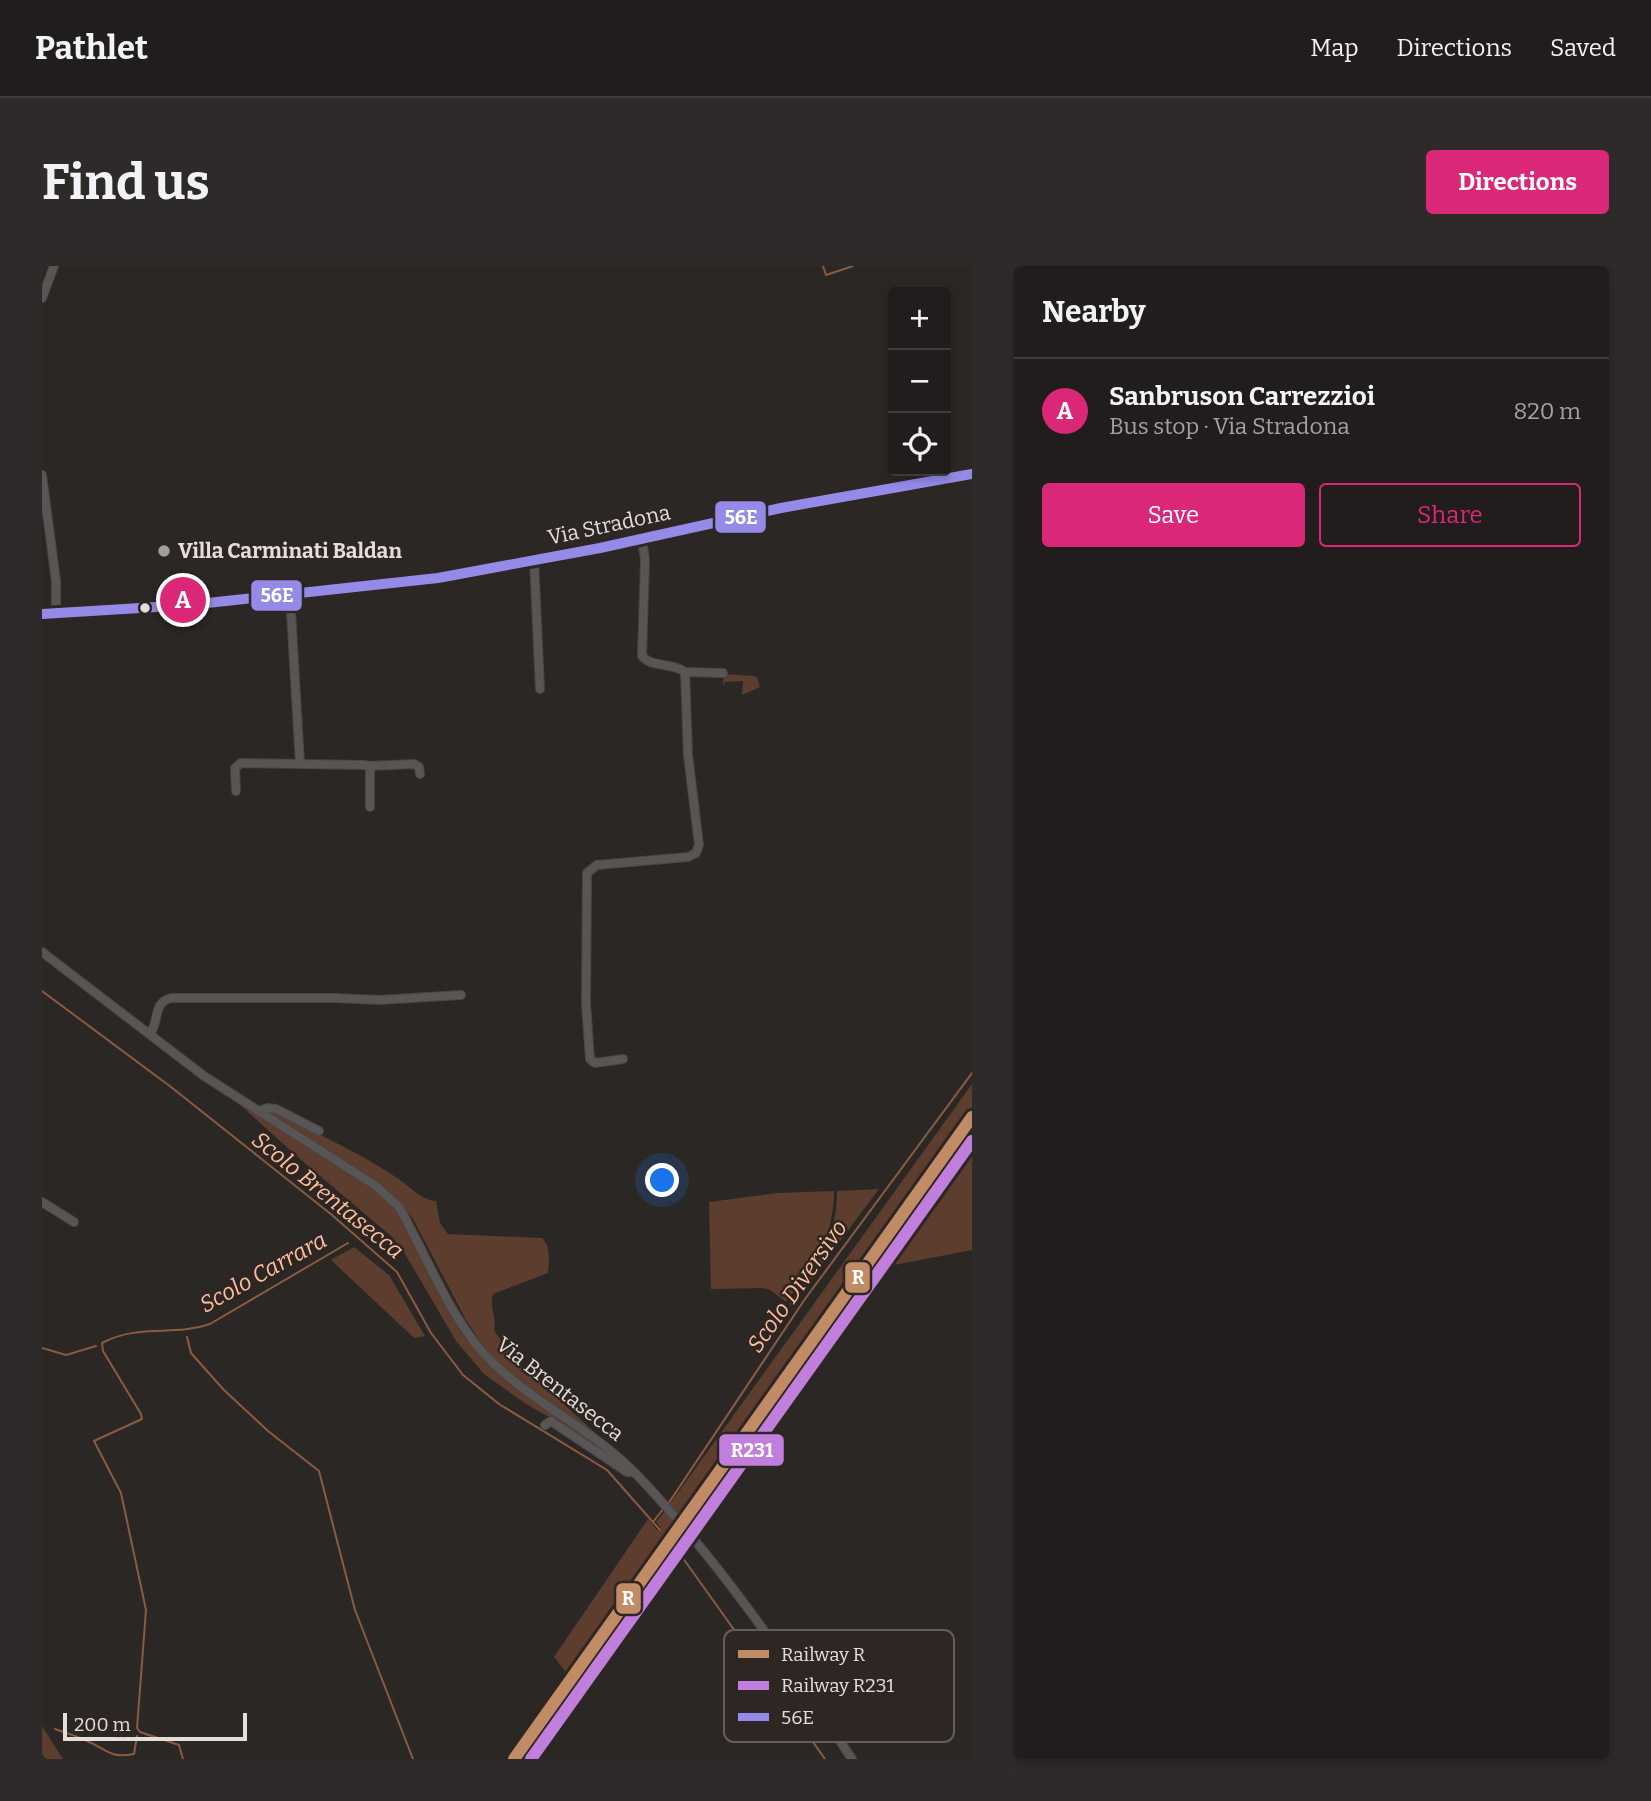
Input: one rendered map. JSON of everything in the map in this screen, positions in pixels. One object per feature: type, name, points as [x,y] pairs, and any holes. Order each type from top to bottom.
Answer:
[{"type":"main road","name":"Via Stradona","points":[[42,614],[179,606],[421,581],[642,539],[781,508],[972,474]]},
{"type":"street","points":[[42,298],[54,266]]},
{"type":"street","points":[[42,475],[56,581],[56,613]]},
{"type":"street","points":[[642,539],[645,560],[642,656],[648,661],[679,667],[685,672],[723,673]]},
{"type":"street","points":[[534,560],[540,689]]},
{"type":"street","points":[[290,595],[300,764]]},
{"type":"street","points":[[623,1059],[591,1061],[586,1004],[586,877],[589,868],[597,864],[688,857],[698,850],[688,755],[685,672]]},
{"type":"street","points":[[236,790],[237,765],[414,764],[419,767],[420,774]]},
{"type":"street","points":[[369,766],[370,807]]},
{"type":"street","name":"Via Brentasecca","points":[[42,952],[204,1076],[383,1192],[400,1207],[459,1319],[495,1366],[635,1473],[705,1552],[762,1630]]},
{"type":"street","points":[[150,1034],[156,1025],[158,1006],[161,1001],[171,998],[335,998],[363,1001],[461,995]]},
{"type":"street","points":[[258,1111],[268,1108],[276,1110],[319,1131]]},
{"type":"street","points":[[42,1202],[74,1222]]},
{"type":"street","points":[[545,1425],[551,1422],[627,1472],[635,1473]]},
{"type":"street","name":"Via Brentasecca","points":[[841,1742],[852,1759]]},
{"type":"shaded area","points":[[724,674],[757,677],[760,687],[742,695],[743,681],[725,682],[723,686]]},
{"type":"shaded area","points":[[972,1084],[972,1111],[681,1519],[669,1505]]},
{"type":"shaded area","points":[[237,1102],[377,1190],[397,1207],[460,1331],[503,1378],[614,1459],[526,1404],[484,1374],[456,1341],[401,1247],[392,1237]]},
{"type":"shaded area","points":[[267,1112],[275,1113],[355,1152],[421,1196],[436,1201],[440,1223],[448,1234],[542,1238],[548,1250],[548,1273],[493,1294],[494,1331],[521,1365],[617,1453],[513,1376],[488,1353],[466,1320],[413,1219],[396,1198],[367,1176]]},
{"type":"shaded area","points":[[972,1124],[972,1149],[946,1187],[698,1524],[693,1527],[686,1524]]},
{"type":"shaded area","points":[[972,1155],[972,1250],[894,1265]]},
{"type":"shaded area","points":[[879,1189],[791,1306],[789,1304],[816,1264],[829,1238],[837,1191]]},
{"type":"shaded area","points":[[834,1191],[826,1238],[813,1263],[786,1302],[763,1288],[711,1289],[709,1202],[777,1193]]},
{"type":"shaded area","points":[[354,1247],[389,1275],[425,1336],[414,1338],[331,1260]]},
{"type":"shaded area","points":[[665,1511],[677,1524],[509,1759],[505,1759],[556,1689],[565,1671],[554,1657],[648,1519],[658,1531],[661,1528],[656,1522]]},
{"type":"shaded area","points":[[682,1529],[689,1538],[668,1573],[530,1759],[518,1759]]},
{"type":"shaded area","points":[[42,1726],[63,1759],[42,1759]]},
{"type":"waterway","points":[[823,266],[826,275],[853,266]]},
{"type":"waterway","name":"Scolo Brentasecca","points":[[42,991],[171,1087],[332,1215],[397,1272],[431,1333],[463,1375],[499,1404],[607,1470],[660,1530]]},
{"type":"waterway","name":"Scolo Diversivo","points":[[668,1504],[805,1299],[972,1073]]},
{"type":"waterway","name":"Scolo Carrara","points":[[183,1759],[179,1745],[140,1732],[137,1728],[146,1610],[121,1493],[94,1441],[142,1419],[103,1351],[102,1343],[130,1333],[183,1330],[210,1324],[348,1243]]},
{"type":"waterway","points":[[187,1337],[191,1353],[223,1389],[268,1431],[319,1471],[355,1610],[413,1759]]},
{"type":"waterway","points":[[42,1348],[66,1355],[96,1346]]},
{"type":"waterway","name":"Scolo Diversivo","points":[[653,1522],[664,1508]]},
{"type":"waterway","name":"Scolo Brentasecca","points":[[680,1554],[734,1630]]},
{"type":"waterway","points":[[55,1729],[119,1755],[134,1754],[137,1736]]},
{"type":"waterway","name":"Scolo Brentasecca","points":[[813,1742],[825,1759]]},
{"type":"rail line","name":"R","points":[[514,1759],[972,1117]]},
{"type":"rail line","name":"R231","points":[[531,1759],[972,1141]]},
{"type":"transit line","name":"56E","points":[[42,614],[189,605],[438,578],[600,548],[781,508],[972,474]]},
{"type":"place","name":"Villa Carminati Baldan","points":[[164,551]]},
{"type":"place","name":"Sanbruson Carrezzioi","points":[[183,600]]}]
